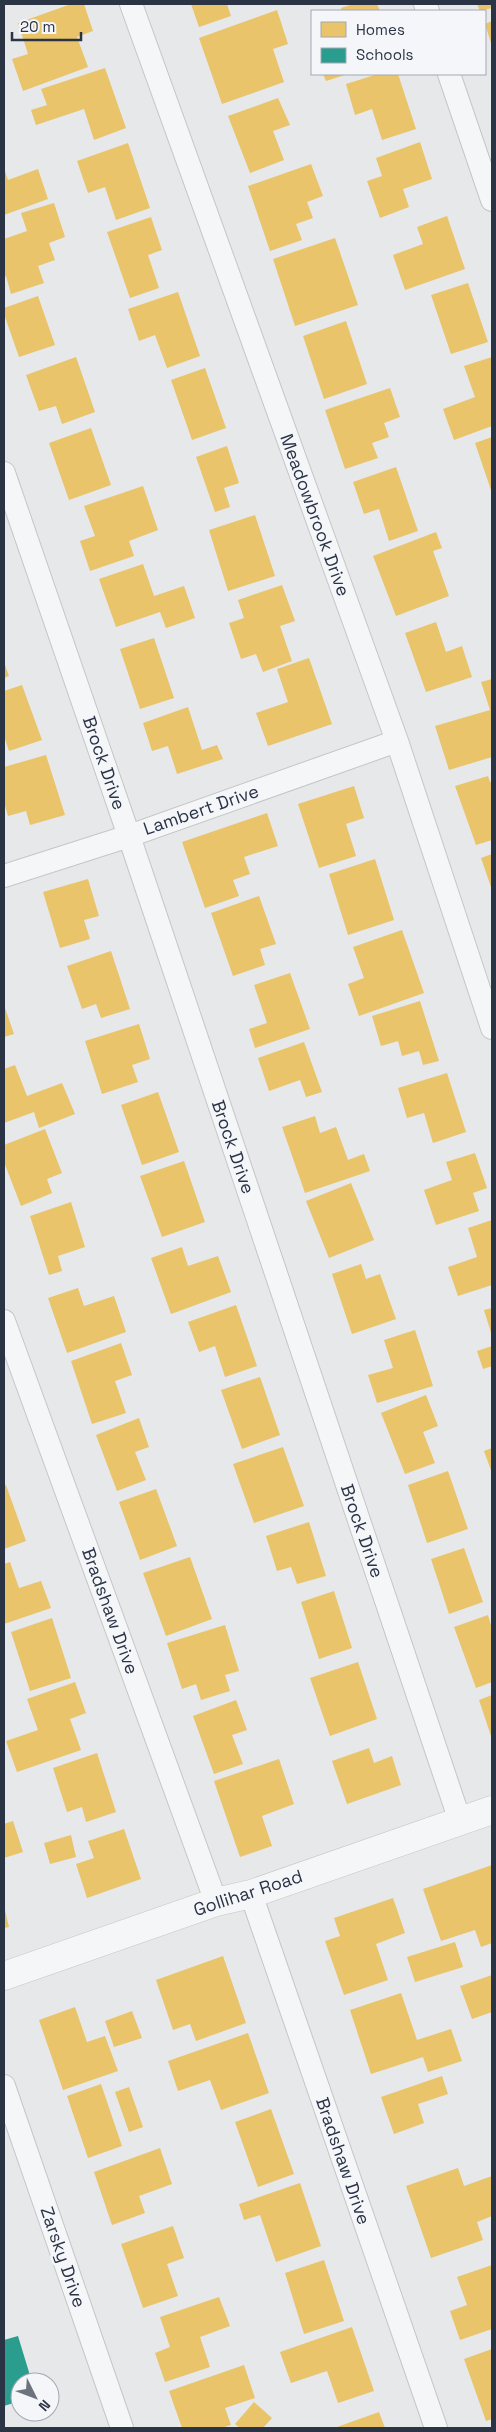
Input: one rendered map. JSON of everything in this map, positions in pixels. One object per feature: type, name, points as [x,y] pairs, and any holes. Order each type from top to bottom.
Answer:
[{"type":"street","name":"Meadowbrook Drive","points":[[131,4],[397,741],[492,1028]]},
{"type":"street","points":[[449,75],[492,200]]},
{"type":"street","name":"Brock Drive","points":[[4,473],[129,836],[460,1821]]},
{"type":"street","name":"Lambert Drive","points":[[4,876],[129,836],[397,741]]},
{"type":"street","name":"Bradshaw Drive","points":[[4,1321],[216,1902]]},
{"type":"street","name":"Gollihar Road","points":[[4,1976],[216,1902],[251,1894],[492,1810]]},
{"type":"street","name":"Bradshaw Drive","points":[[251,1894],[436,2428]]},
{"type":"street","name":"Zarsky Drive","points":[[4,2086],[122,2428]]},
{"type":"building: Homes","points":[[71,4],[84,4],[93,31],[77,37],[88,67],[23,91],[12,59],[28,54],[18,23]]},
{"type":"building: Homes","points":[[191,4],[227,4],[231,16],[199,27]]},
{"type":"building: Homes","points":[[353,4],[377,4],[380,10],[342,10],[341,8]]},
{"type":"building: Homes","points":[[477,4],[492,4],[492,8],[480,10]]},
{"type":"building: Homes","points":[[277,10],[288,44],[273,49],[284,82],[222,104],[199,38]]},
{"type":"building: Homes","points":[[492,21],[492,46],[486,27],[486,24]]},
{"type":"building: Homes","points":[[105,68],[126,128],[94,140],[84,109],[36,125],[31,110],[47,105],[41,89]]},
{"type":"building: Homes","points":[[323,75],[345,75],[326,81]]},
{"type":"building: Homes","points":[[375,75],[398,75],[416,129],[382,140],[372,109],[355,115],[346,84]]},
{"type":"building: Homes","points":[[278,98],[290,125],[273,131],[284,160],[250,173],[228,116]]},
{"type":"building: Homes","points":[[420,142],[432,179],[403,189],[409,207],[380,218],[367,181],[382,176],[376,158]]},
{"type":"building: Homes","points":[[128,143],[150,208],[116,220],[105,187],[88,193],[77,161]]},
{"type":"building: Homes","points":[[311,164],[323,196],[307,202],[313,218],[296,224],[302,240],[270,251],[248,186]]},
{"type":"building: Homes","points":[[4,168],[8,180],[38,169],[48,199],[4,215]]},
{"type":"building: Homes","points":[[54,203],[65,237],[49,243],[55,260],[38,266],[44,283],[11,294],[6,276],[4,277],[4,239],[27,231],[21,213]]},
{"type":"building: Homes","points":[[447,216],[465,269],[405,290],[393,255],[423,244],[417,227]]},
{"type":"building: Homes","points":[[151,217],[162,250],[148,255],[159,288],[130,298],[107,232]]},
{"type":"building: Homes","points":[[335,238],[358,305],[295,326],[273,259]]},
{"type":"building: Homes","points":[[468,283],[488,342],[451,354],[431,295]]},
{"type":"building: Homes","points":[[178,292],[200,356],[167,368],[155,335],[139,341],[128,309]]},
{"type":"building: Homes","points":[[38,296],[55,345],[19,357],[4,314],[4,308]]},
{"type":"building: Homes","points":[[346,321],[367,384],[324,399],[303,336]]},
{"type":"building: Homes","points":[[76,357],[95,412],[62,424],[56,406],[39,411],[26,375]]},
{"type":"building: Homes","points":[[492,357],[492,426],[454,440],[443,409],[475,397],[464,366]]},
{"type":"building: Homes","points":[[205,368],[226,428],[192,440],[171,380]]},
{"type":"building: Homes","points":[[390,388],[400,417],[384,423],[389,437],[372,443],[378,458],[345,469],[325,410]]},
{"type":"building: Homes","points":[[91,428],[111,485],[69,500],[49,443]]},
{"type":"building: Homes","points":[[492,437],[492,493],[475,443]]},
{"type":"building: Homes","points":[[227,446],[239,483],[224,488],[230,507],[215,512],[196,457]]},
{"type":"building: Homes","points":[[396,467],[418,531],[389,541],[379,509],[364,514],[353,482]]},
{"type":"building: Homes","points":[[143,486],[158,530],[129,541],[134,556],[90,571],[80,541],[95,536],[84,506]]},
{"type":"building: Homes","points":[[255,515],[275,576],[228,591],[209,530]]},
{"type":"building: Homes","points":[[436,532],[442,548],[433,551],[449,596],[396,616],[373,556]]},
{"type":"building: Homes","points":[[143,564],[154,596],[184,586],[195,618],[166,628],[160,612],[116,627],[99,579]]},
{"type":"building: Homes","points":[[282,585],[295,621],[280,626],[292,661],[263,672],[256,654],[241,659],[229,623],[244,618],[238,600]]},
{"type":"building: Homes","points":[[436,622],[446,652],[462,646],[472,677],[426,692],[405,633]]},
{"type":"building: Homes","points":[[154,638],[174,698],[140,709],[120,649]]},
{"type":"building: Homes","points":[[309,658],[332,724],[268,746],[256,713],[288,702],[277,669]]},
{"type":"building: Homes","points":[[4,662],[9,676],[4,678]]},
{"type":"building: Homes","points":[[492,679],[492,757],[449,770],[435,726],[490,710],[481,682]]},
{"type":"building: Homes","points":[[22,685],[42,740],[9,751],[4,736],[4,691]]},
{"type":"building: Homes","points":[[188,707],[202,750],[217,745],[223,759],[177,774],[168,746],[152,751],[143,723]]},
{"type":"building: Homes","points":[[46,755],[65,815],[30,825],[26,811],[8,816],[4,802],[4,767]]},
{"type":"building: Homes","points":[[488,776],[490,782],[492,781],[492,840],[476,845],[455,786]]},
{"type":"building: Homes","points":[[354,786],[364,818],[346,824],[356,856],[319,868],[298,804]]},
{"type":"building: Homes","points":[[267,813],[278,846],[244,857],[250,874],[233,880],[239,896],[205,908],[182,842]]},
{"type":"building: Homes","points":[[492,854],[492,890],[481,858]]},
{"type":"building: Homes","points":[[375,859],[394,920],[348,935],[329,874]]},
{"type":"building: Homes","points":[[88,879],[99,916],[84,920],[90,939],[60,948],[43,892]]},
{"type":"building: Homes","points":[[259,896],[276,944],[260,949],[265,965],[233,976],[211,913]]},
{"type":"building: Homes","points":[[402,930],[424,993],[359,1016],[348,984],[364,978],[353,947]]},
{"type":"building: Homes","points":[[111,951],[130,1009],[101,1018],[96,1004],[82,1009],[67,966]]},
{"type":"building: Homes","points":[[290,973],[310,1029],[255,1048],[249,1029],[267,1023],[254,985]]},
{"type":"building: Homes","points":[[420,1001],[439,1061],[423,1065],[419,1051],[402,1056],[398,1041],[381,1046],[372,1016]]},
{"type":"building: Homes","points":[[4,1005],[14,1034],[4,1037]]},
{"type":"building: Homes","points":[[139,1024],[150,1059],[132,1065],[138,1082],[102,1094],[85,1041]]},
{"type":"building: Homes","points":[[304,1042],[322,1092],[306,1097],[300,1080],[269,1091],[258,1058]]},
{"type":"building: Homes","points":[[15,1065],[27,1096],[62,1083],[75,1114],[39,1128],[34,1112],[4,1123],[4,1069]]},
{"type":"building: Homes","points":[[447,1073],[466,1132],[433,1143],[424,1113],[407,1118],[398,1088]]},
{"type":"building: Homes","points":[[158,1092],[179,1152],[142,1165],[121,1105]]},
{"type":"building: Homes","points":[[315,1116],[320,1133],[336,1127],[348,1160],[364,1154],[370,1171],[305,1193],[282,1127]]},
{"type":"building: Homes","points":[[45,1129],[62,1173],[47,1179],[52,1193],[21,1206],[4,1162],[4,1145]]},
{"type":"building: Homes","points":[[475,1153],[487,1188],[473,1193],[479,1211],[436,1225],[424,1190],[452,1180],[446,1162]]},
{"type":"building: Homes","points":[[184,1161],[205,1222],[162,1237],[140,1176]]},
{"type":"building: Homes","points":[[351,1183],[374,1240],[329,1258],[306,1201]]},
{"type":"building: Homes","points":[[71,1202],[85,1247],[58,1256],[62,1271],[49,1275],[30,1216]]},
{"type":"building: Homes","points":[[492,1220],[492,1285],[458,1296],[448,1267],[477,1257],[468,1228]]},
{"type":"building: Homes","points":[[182,1247],[188,1266],[218,1256],[231,1292],[171,1314],[151,1258]]},
{"type":"building: Homes","points":[[361,1264],[366,1279],[380,1274],[396,1319],[352,1334],[332,1274]]},
{"type":"building: Homes","points":[[78,1288],[84,1306],[114,1296],[126,1332],[67,1353],[48,1298]]},
{"type":"building: Homes","points":[[236,1305],[257,1366],[225,1377],[215,1346],[199,1352],[188,1322]]},
{"type":"building: Homes","points":[[492,1308],[492,1336],[484,1310]]},
{"type":"building: Homes","points":[[415,1330],[433,1386],[377,1403],[368,1375],[393,1368],[384,1340]]},
{"type":"building: Homes","points":[[121,1343],[132,1375],[115,1381],[126,1413],[92,1424],[71,1361]]},
{"type":"building: Homes","points":[[492,1346],[492,1366],[483,1369],[477,1351]]},
{"type":"building: Homes","points":[[260,1377],[280,1435],[242,1449],[221,1390]]},
{"type":"building: Homes","points":[[426,1395],[438,1426],[423,1432],[435,1463],[405,1474],[381,1413]]},
{"type":"building: Homes","points":[[139,1418],[149,1447],[135,1452],[146,1480],[117,1491],[96,1435]]},
{"type":"building: Homes","points":[[283,1447],[304,1506],[254,1523],[233,1464]]},
{"type":"building: Homes","points":[[492,1448],[492,1473],[484,1451]]},
{"type":"building: Homes","points":[[448,1471],[468,1529],[427,1543],[408,1485]]},
{"type":"building: Homes","points":[[6,1485],[26,1541],[4,1549],[4,1486]]},
{"type":"building: Homes","points":[[156,1489],[177,1546],[140,1560],[119,1502]]},
{"type":"building: Homes","points":[[309,1522],[326,1576],[297,1584],[291,1567],[277,1571],[266,1536]]},
{"type":"building: Homes","points":[[464,1548],[483,1602],[449,1614],[431,1559]]},
{"type":"building: Homes","points":[[190,1557],[212,1619],[166,1636],[143,1573]]},
{"type":"building: Homes","points":[[10,1562],[19,1588],[41,1581],[51,1608],[4,1624],[4,1564]]},
{"type":"building: Homes","points":[[334,1591],[352,1648],[319,1659],[301,1602]]},
{"type":"building: Homes","points":[[488,1615],[492,1629],[492,1682],[476,1688],[454,1627]]},
{"type":"building: Homes","points":[[52,1618],[71,1678],[30,1691],[11,1632]]},
{"type":"building: Homes","points":[[225,1625],[239,1671],[225,1675],[230,1691],[201,1700],[196,1684],[182,1689],[167,1643]]},
{"type":"building: Homes","points":[[358,1662],[377,1719],[330,1736],[310,1678]]},
{"type":"building: Homes","points":[[75,1682],[86,1713],[70,1719],[81,1750],[17,1772],[6,1741],[38,1730],[27,1699]]},
{"type":"building: Homes","points":[[492,1695],[492,1739],[479,1700]]},
{"type":"building: Homes","points":[[236,1700],[247,1730],[232,1735],[243,1764],[214,1774],[193,1716]]},
{"type":"building: Homes","points":[[369,1748],[374,1763],[392,1756],[401,1785],[347,1804],[332,1761]]},
{"type":"building: Homes","points":[[97,1753],[116,1812],[86,1822],[82,1807],[67,1812],[53,1768]]},
{"type":"building: Homes","points":[[279,1759],[294,1804],[262,1816],[272,1846],[240,1857],[214,1781]]},
{"type":"building: Homes","points":[[13,1821],[23,1852],[4,1858],[4,1824]]},
{"type":"building: Homes","points":[[124,1829],[141,1879],[87,1898],[76,1864],[94,1858],[88,1841]]},
{"type":"building: Homes","points":[[71,1835],[76,1857],[50,1864],[44,1843]]},
{"type":"building: Homes","points":[[492,1865],[492,1943],[481,1947],[475,1930],[441,1941],[423,1889]]},
{"type":"building: Homes","points":[[393,1898],[405,1933],[376,1944],[388,1980],[344,1995],[325,1941],[340,1936],[334,1918]]},
{"type":"building: Homes","points":[[4,1906],[9,1927],[4,1928]]},
{"type":"building: Homes","points":[[455,1942],[463,1967],[415,1982],[407,1957]]},
{"type":"building: Homes","points":[[223,1956],[246,2023],[196,2041],[190,2024],[173,2030],[156,1980]]},
{"type":"building: Homes","points":[[492,1975],[492,2012],[472,2019],[460,1986]]},
{"type":"building: Homes","points":[[401,1993],[417,2040],[451,2029],[462,2061],[428,2072],[423,2057],[371,2074],[350,2010]]},
{"type":"building: Homes","points":[[75,2007],[87,2042],[105,2036],[118,2071],[63,2090],[39,2020]]},
{"type":"building: Homes","points":[[132,2011],[142,2038],[114,2047],[105,2021]]},
{"type":"building: Homes","points":[[248,2033],[269,2093],[221,2110],[210,2080],[178,2091],[168,2061]]},
{"type":"building: Homes","points":[[442,2076],[448,2094],[418,2104],[424,2123],[394,2134],[381,2097]]},
{"type":"building: Homes","points":[[101,2084],[122,2146],[88,2158],[67,2096]]},
{"type":"building: Homes","points":[[129,2087],[143,2127],[129,2132],[115,2092]]},
{"type":"building: Homes","points":[[271,2109],[294,2174],[258,2187],[235,2122]]},
{"type":"building: Homes","points":[[160,2148],[172,2184],[139,2196],[145,2213],[112,2225],[94,2172]]},
{"type":"building: Homes","points":[[458,2168],[464,2186],[492,2176],[492,2216],[477,2222],[483,2240],[431,2258],[406,2186]]},
{"type":"building: Homes","points":[[300,2183],[321,2246],[276,2262],[260,2215],[244,2220],[239,2204]]},
{"type":"building: Homes","points":[[173,2226],[184,2258],[167,2264],[178,2296],[143,2308],[121,2244]]},
{"type":"building: Homes","points":[[324,2260],[344,2321],[304,2334],[285,2273]]},
{"type":"building: Homes","points":[[492,2265],[492,2329],[460,2340],[450,2311],[467,2305],[457,2277]]},
{"type":"building: Homes","points":[[219,2297],[230,2326],[200,2337],[210,2367],[165,2382],[155,2353],[170,2347],[160,2317]]},
{"type":"building: Homes","points":[[352,2327],[374,2391],[338,2403],[327,2371],[291,2383],[280,2352]]},
{"type":"building: Homes","points":[[492,2349],[492,2419],[486,2421],[464,2359]]},
{"type":"building: Homes","points":[[244,2365],[255,2398],[225,2408],[231,2425],[221,2428],[182,2428],[169,2391]]},
{"type":"building: Homes","points":[[254,2402],[272,2418],[263,2428],[240,2428],[235,2424]]},
{"type":"building: Homes","points":[[379,2412],[385,2428],[337,2427]]},
{"type":"building: Schools","points":[[18,2336],[29,2372],[10,2372],[10,2404],[4,2406],[4,2340]]}]
